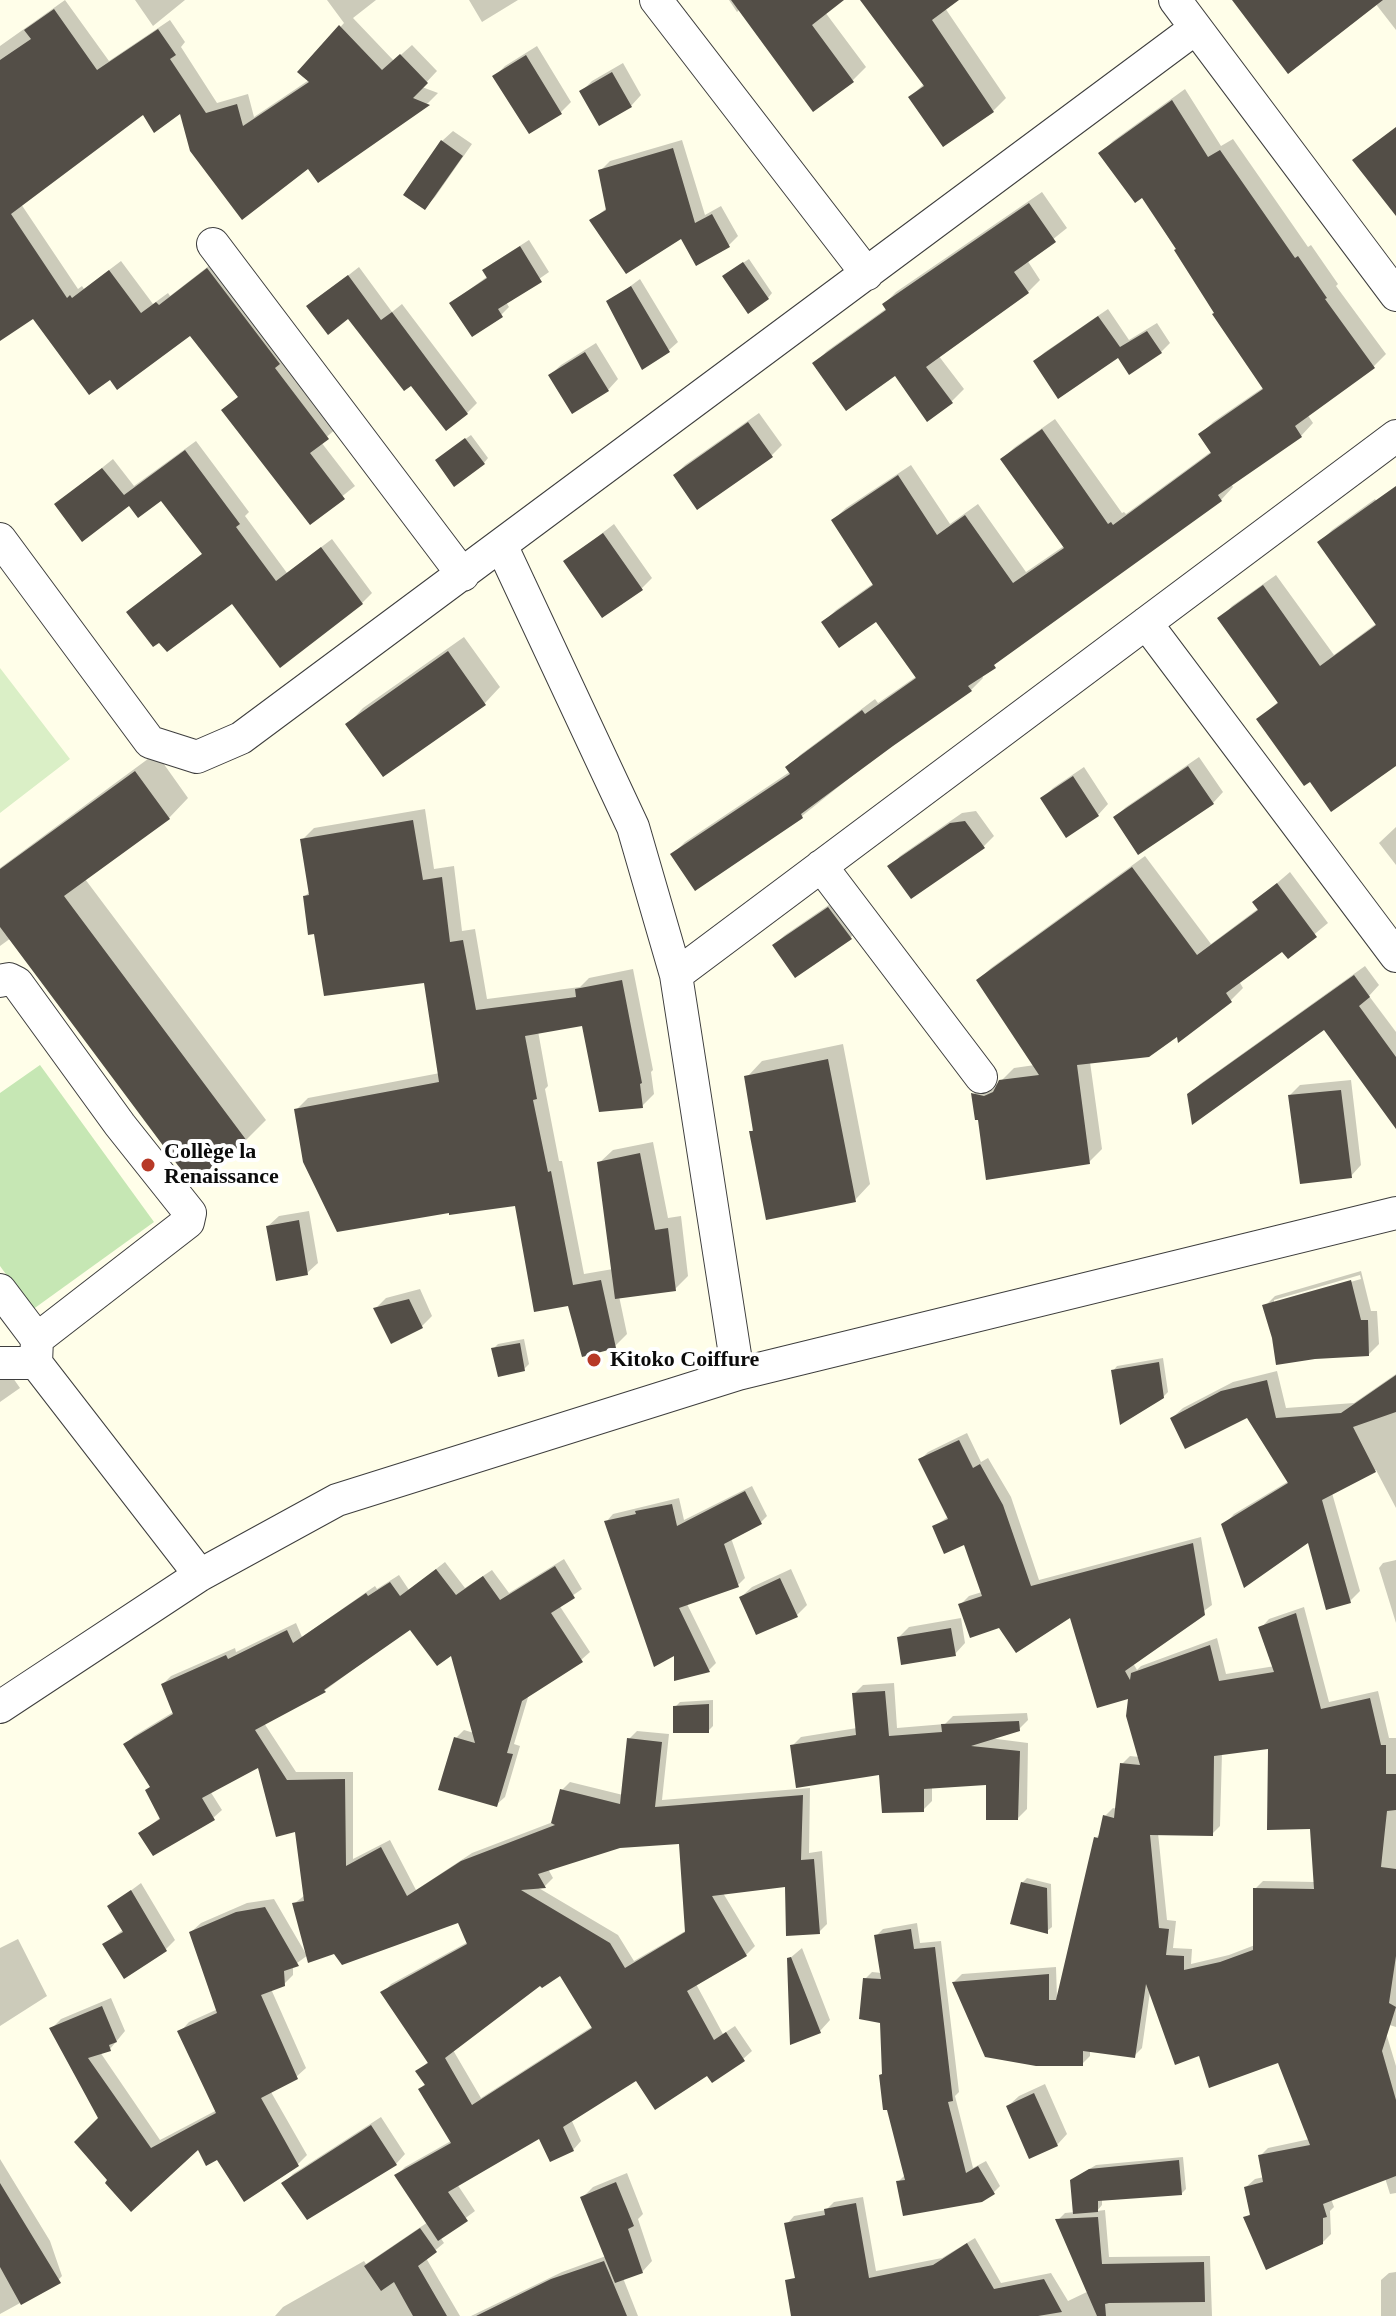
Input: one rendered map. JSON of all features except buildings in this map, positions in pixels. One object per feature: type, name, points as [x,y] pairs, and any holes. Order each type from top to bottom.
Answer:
[{"type":"street","points":[[656,0],[867,274]]},
{"type":"street","points":[[1175,0],[1396,295]]},
{"type":"street","points":[[0,539],[150,742],[197,757],[241,738],[502,547],[1196,28]]},
{"type":"street","points":[[213,244],[463,575]]},
{"type":"street","points":[[676,975],[1396,436]]},
{"type":"street","points":[[502,547],[633,827],[676,975],[738,1374]]},
{"type":"street","points":[[1146,623],[1396,956]]},
{"type":"street","points":[[821,866],[981,1077]]},
{"type":"street","points":[[0,981],[9,979],[17,983],[120,1125],[190,1213],[188,1222],[36,1351],[0,1363]]},
{"type":"street","points":[[0,1707],[200,1575],[337,1500],[738,1374],[1396,1213]]},
{"type":"street","points":[[0,1290],[36,1351],[200,1575]]},
{"type":"green space","points":[[0,668],[70,759],[0,813]]},
{"type":"green space","points":[[40,1065],[154,1222],[32,1310],[0,1266],[0,1093]]},
{"type":"place","name":"Collège la Renaissance","points":[[148,1165]]},
{"type":"place","name":"Kitoko Coiffure","points":[[594,1360]]}]
